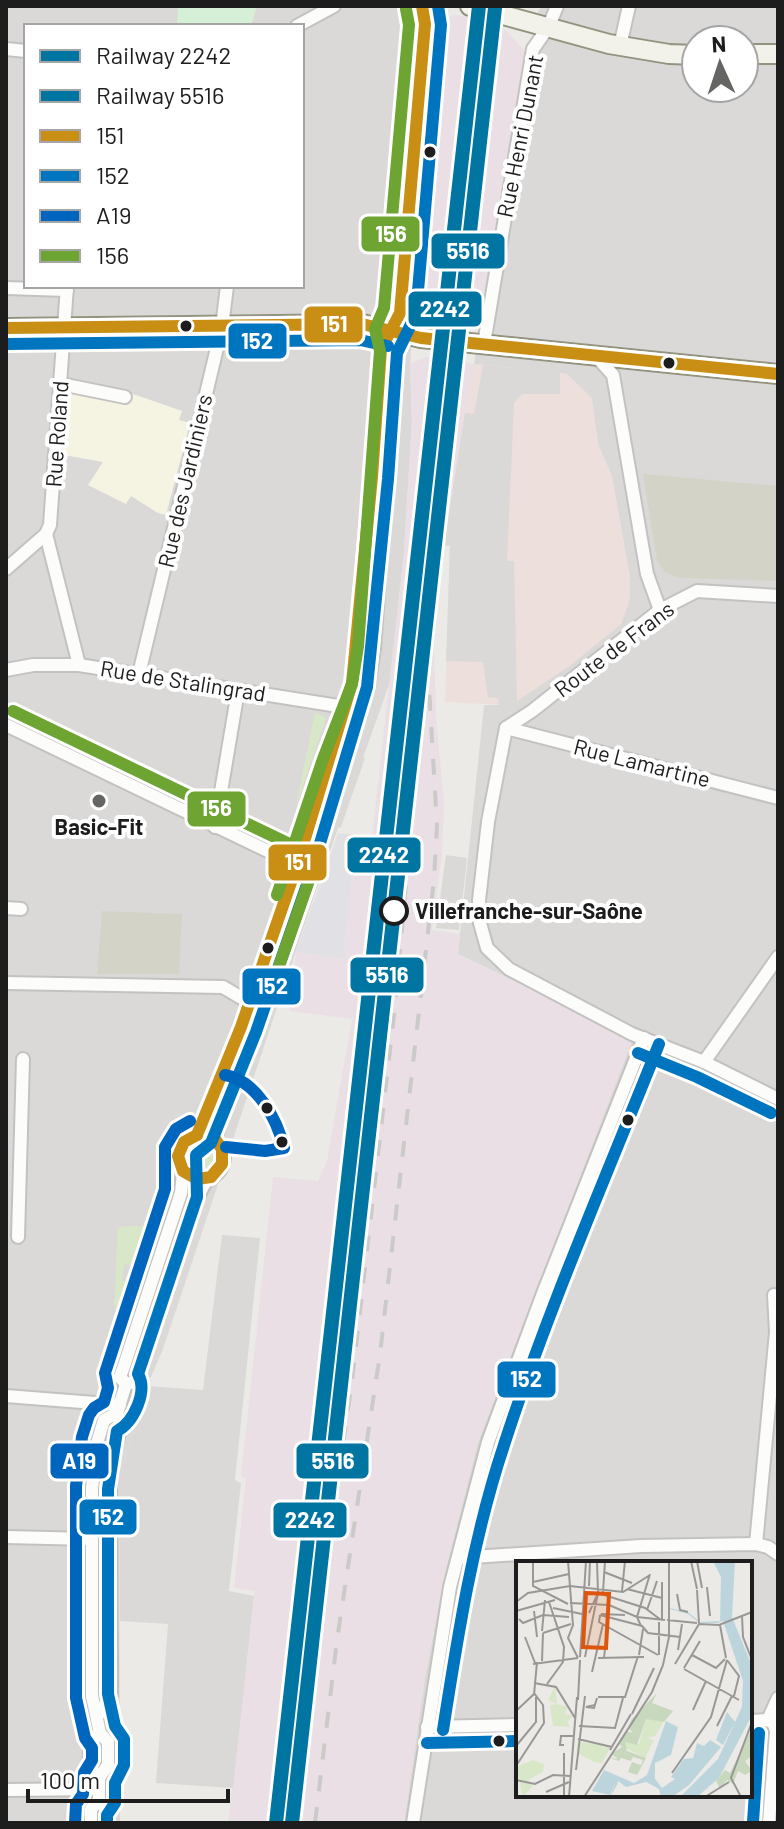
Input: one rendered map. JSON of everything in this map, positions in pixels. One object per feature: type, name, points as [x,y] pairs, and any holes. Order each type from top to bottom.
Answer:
[{"type":"street","points":[[301,24],[334,6]]},
{"type":"street","points":[[197,1135],[368,688],[374,648],[396,350],[385,311],[386,293],[408,25],[419,6]]},
{"type":"street","points":[[470,6],[549,26],[576,37],[680,54]]},
{"type":"street","name":"Rue Henri Dunant","points":[[484,344],[533,49],[549,26],[557,6]]},
{"type":"street","points":[[620,46],[629,6]]},
{"type":"street","points":[[6,288],[67,288]]},
{"type":"street","name":"Rue Roland","points":[[46,534],[52,512],[67,288]]},
{"type":"street","name":"Rue des Jardiniers","points":[[139,674],[222,327],[227,288]]},
{"type":"street","points":[[6,328],[362,324],[421,338],[778,374]]},
{"type":"street","points":[[215,1139],[300,867],[346,706],[356,645],[381,349],[391,330]]},
{"type":"street","points":[[594,354],[613,375],[647,574],[660,610]]},
{"type":"street","points":[[61,384],[125,397]]},
{"type":"street","points":[[6,569],[46,534],[79,665]]},
{"type":"street","name":"Route de Frans","points":[[506,728],[660,610],[697,591],[778,596]]},
{"type":"street","name":"Rue de Stalingrad","points":[[6,670],[33,665],[79,665],[359,710]]},
{"type":"street","points":[[215,827],[238,691]]},
{"type":"street","points":[[6,725],[300,867]]},
{"type":"street","points":[[506,728],[488,822],[479,900],[480,923],[487,948],[509,969],[644,1038],[704,1062],[778,1099]]},
{"type":"street","name":"Rue Lamartine","points":[[506,728],[778,798]]},
{"type":"street","points":[[6,908],[21,909]]},
{"type":"street","points":[[704,1062],[778,957]]},
{"type":"street","points":[[6,983],[223,987],[250,1003]]},
{"type":"street","points":[[413,1823],[450,1587],[488,1442],[644,1038]]},
{"type":"street","points":[[18,1237],[23,1059]]},
{"type":"street","points":[[197,1135],[215,1139],[222,1148],[223,1163],[218,1172],[207,1179],[197,1198],[135,1382],[126,1384],[120,1377],[181,1193],[183,1171],[178,1159],[180,1148],[187,1139],[197,1135]]},
{"type":"street","points":[[6,1143],[20,1143]]},
{"type":"street","points":[[183,1171],[192,1178],[207,1179]]},
{"type":"street","points":[[756,1544],[776,1332],[774,1295]]},
{"type":"street","points":[[97,1717],[111,1695],[110,1475],[121,1425],[118,1409],[126,1384]]},
{"type":"street","points":[[6,1396],[35,1405],[118,1409]]},
{"type":"street","points":[[106,1823],[106,1809],[90,1768],[90,1747],[93,1738],[100,1733],[92,1696],[92,1488],[98,1440],[104,1420],[118,1409]]},
{"type":"street","points":[[6,1537],[91,1539]]},
{"type":"street","points":[[458,1558],[641,1546],[756,1544],[778,1554]]},
{"type":"street","points":[[768,1720],[778,1698]]},
{"type":"street","points":[[752,1721],[768,1720],[774,1724],[776,1731],[769,1823]]},
{"type":"street","points":[[427,1727],[516,1725]]},
{"type":"street","points":[[6,1790],[99,1789]]},
{"type":"street","points":[[91,1823],[91,1809],[99,1789]]},
{"type":"shaded area","points":[[6,6],[435,6],[410,364],[412,422],[404,551],[391,679],[322,873],[163,1349],[147,1386],[119,1478],[120,1823],[6,1823]]},
{"type":"shaded area","points":[[542,6],[778,6],[778,1823],[404,1823],[425,1677],[446,1568],[478,1442],[633,1038],[458,954],[484,705],[505,705],[629,603],[630,578],[612,477],[598,444],[591,398],[567,374],[474,364],[526,73],[538,12]]},
{"type":"shaded area","points":[[453,15],[497,20],[529,56],[485,305],[459,318],[439,317],[416,295],[436,25]]},
{"type":"shaded area","points":[[426,357],[454,358],[474,364],[444,545],[434,649],[436,718],[444,802],[442,854],[432,930],[460,934],[458,954],[633,1038],[478,1442],[446,1568],[425,1677],[404,1823],[228,1823],[255,1591],[234,1588],[246,1479],[241,1477],[273,1177],[318,1181],[327,1161],[352,1019],[290,1011],[296,952],[343,957],[356,835],[372,837],[404,551],[412,422],[410,364]]},
{"type":"shaded area","points":[[474,364],[567,374],[592,398],[598,444],[612,477],[630,579],[629,603],[621,624],[571,665],[517,701],[505,705],[445,702],[450,546],[444,545]]},
{"type":"shaded area","points":[[483,365],[560,373],[560,394],[522,394],[514,403],[507,561],[514,561],[517,701],[505,705],[499,705],[498,698],[488,697],[483,662],[446,661],[450,546],[444,545],[465,413],[474,414]]},
{"type":"shaded area","points":[[68,391],[125,401],[130,393],[182,411],[179,420],[190,423],[166,515],[131,496],[126,504],[88,485],[103,462],[64,455]]},
{"type":"shaded area","points":[[643,474],[778,486],[778,581],[679,578],[665,572],[657,561]]},
{"type":"shaded area","points":[[249,704],[315,712],[288,837],[270,839],[228,819]]},
{"type":"shaded area","points":[[353,753],[365,758],[341,827],[326,831]]},
{"type":"shaded area","points":[[338,833],[356,835],[343,958],[296,952]]},
{"type":"shaded area","points":[[446,855],[467,858],[459,930],[436,928]]},
{"type":"shaded area","points":[[102,911],[182,914],[179,974],[97,974]]},
{"type":"shaded area","points":[[195,1103],[188,1123],[178,1130],[167,1148],[165,1159],[170,1179],[154,1225],[70,1226],[72,1104]]},
{"type":"shaded area","points":[[222,1235],[260,1238],[235,1480],[241,1483],[229,1591],[254,1596],[233,1788],[156,1783],[168,1624],[120,1621],[119,1478],[147,1386],[203,1390]]},
{"type":"green space","points":[[178,6],[257,6],[252,24],[177,24]]},
{"type":"green space","points":[[315,712],[326,718],[295,810]]},
{"type":"green space","points":[[201,1144],[210,1148],[214,1157],[210,1166],[201,1170],[192,1166],[188,1157],[192,1148]]},
{"type":"green space","points":[[154,1225],[140,1269],[124,1264],[122,1280],[135,1284],[128,1304],[114,1307],[118,1227]]},
{"type":"railway","points":[[297,1823],[316,1636],[352,1381],[394,1015],[433,557]]},
{"type":"railway","points":[[315,1823],[337,1640],[380,1354],[434,879],[437,826],[429,688]]},
{"type":"rail line","name":"2242","points":[[276,1823],[479,6]]},
{"type":"rail line","name":"5516","points":[[292,1823],[495,8]]},
{"type":"transit line","name":"151","points":[[197,1135],[241,1027],[297,865],[352,683],[381,349],[400,313],[425,24],[422,6]]},
{"type":"transit line","name":"152","points":[[107,1823],[107,1815],[115,1803],[115,1783],[124,1765],[124,1739],[115,1726],[108,1694],[108,1489],[117,1431],[129,1421],[138,1406],[141,1389],[138,1374],[197,1197],[196,1155],[211,1143],[256,1032],[312,870],[367,687],[397,353],[416,314],[441,25],[438,6]]},
{"type":"transit line","name":"156","points":[[277,895],[352,684],[358,646],[380,351],[375,329],[384,308],[409,25],[406,9]]},
{"type":"transit line","name":"151","points":[[6,328],[362,324],[421,338],[778,374]]},
{"type":"transit line","name":"152","points":[[6,344],[360,340],[388,346]]},
{"type":"transit line","name":"156","points":[[13,711],[308,853],[313,869],[278,969]]},
{"type":"transit line","name":"152","points":[[443,1730],[475,1551],[504,1445],[558,1293],[659,1044]]},
{"type":"transit line","name":"152","points":[[638,1053],[771,1113]]},
{"type":"transit line","name":"A19","points":[[225,1075],[256,1093],[271,1114],[284,1148],[265,1151],[226,1147]]},
{"type":"transit line","name":"A19","points":[[75,1823],[76,1804],[83,1794],[84,1773],[92,1760],[92,1748],[85,1738],[76,1698],[76,1486],[82,1437],[89,1415],[104,1402],[108,1388],[105,1373],[165,1189],[165,1147],[176,1129],[190,1121]]},
{"type":"transit line","name":"151","points":[[197,1135],[184,1142],[178,1156],[183,1171],[197,1179],[211,1177],[222,1164],[222,1149],[215,1139]]},
{"type":"transit line","name":"152","points":[[753,1822],[759,1733]]},
{"type":"transit line","name":"152","points":[[427,1743],[516,1741]]},
{"type":"place","name":"Basic-Fit","points":[[99,801]]},
{"type":"place","name":"Villefranche-sur-Saône","points":[[394,911]]}]
